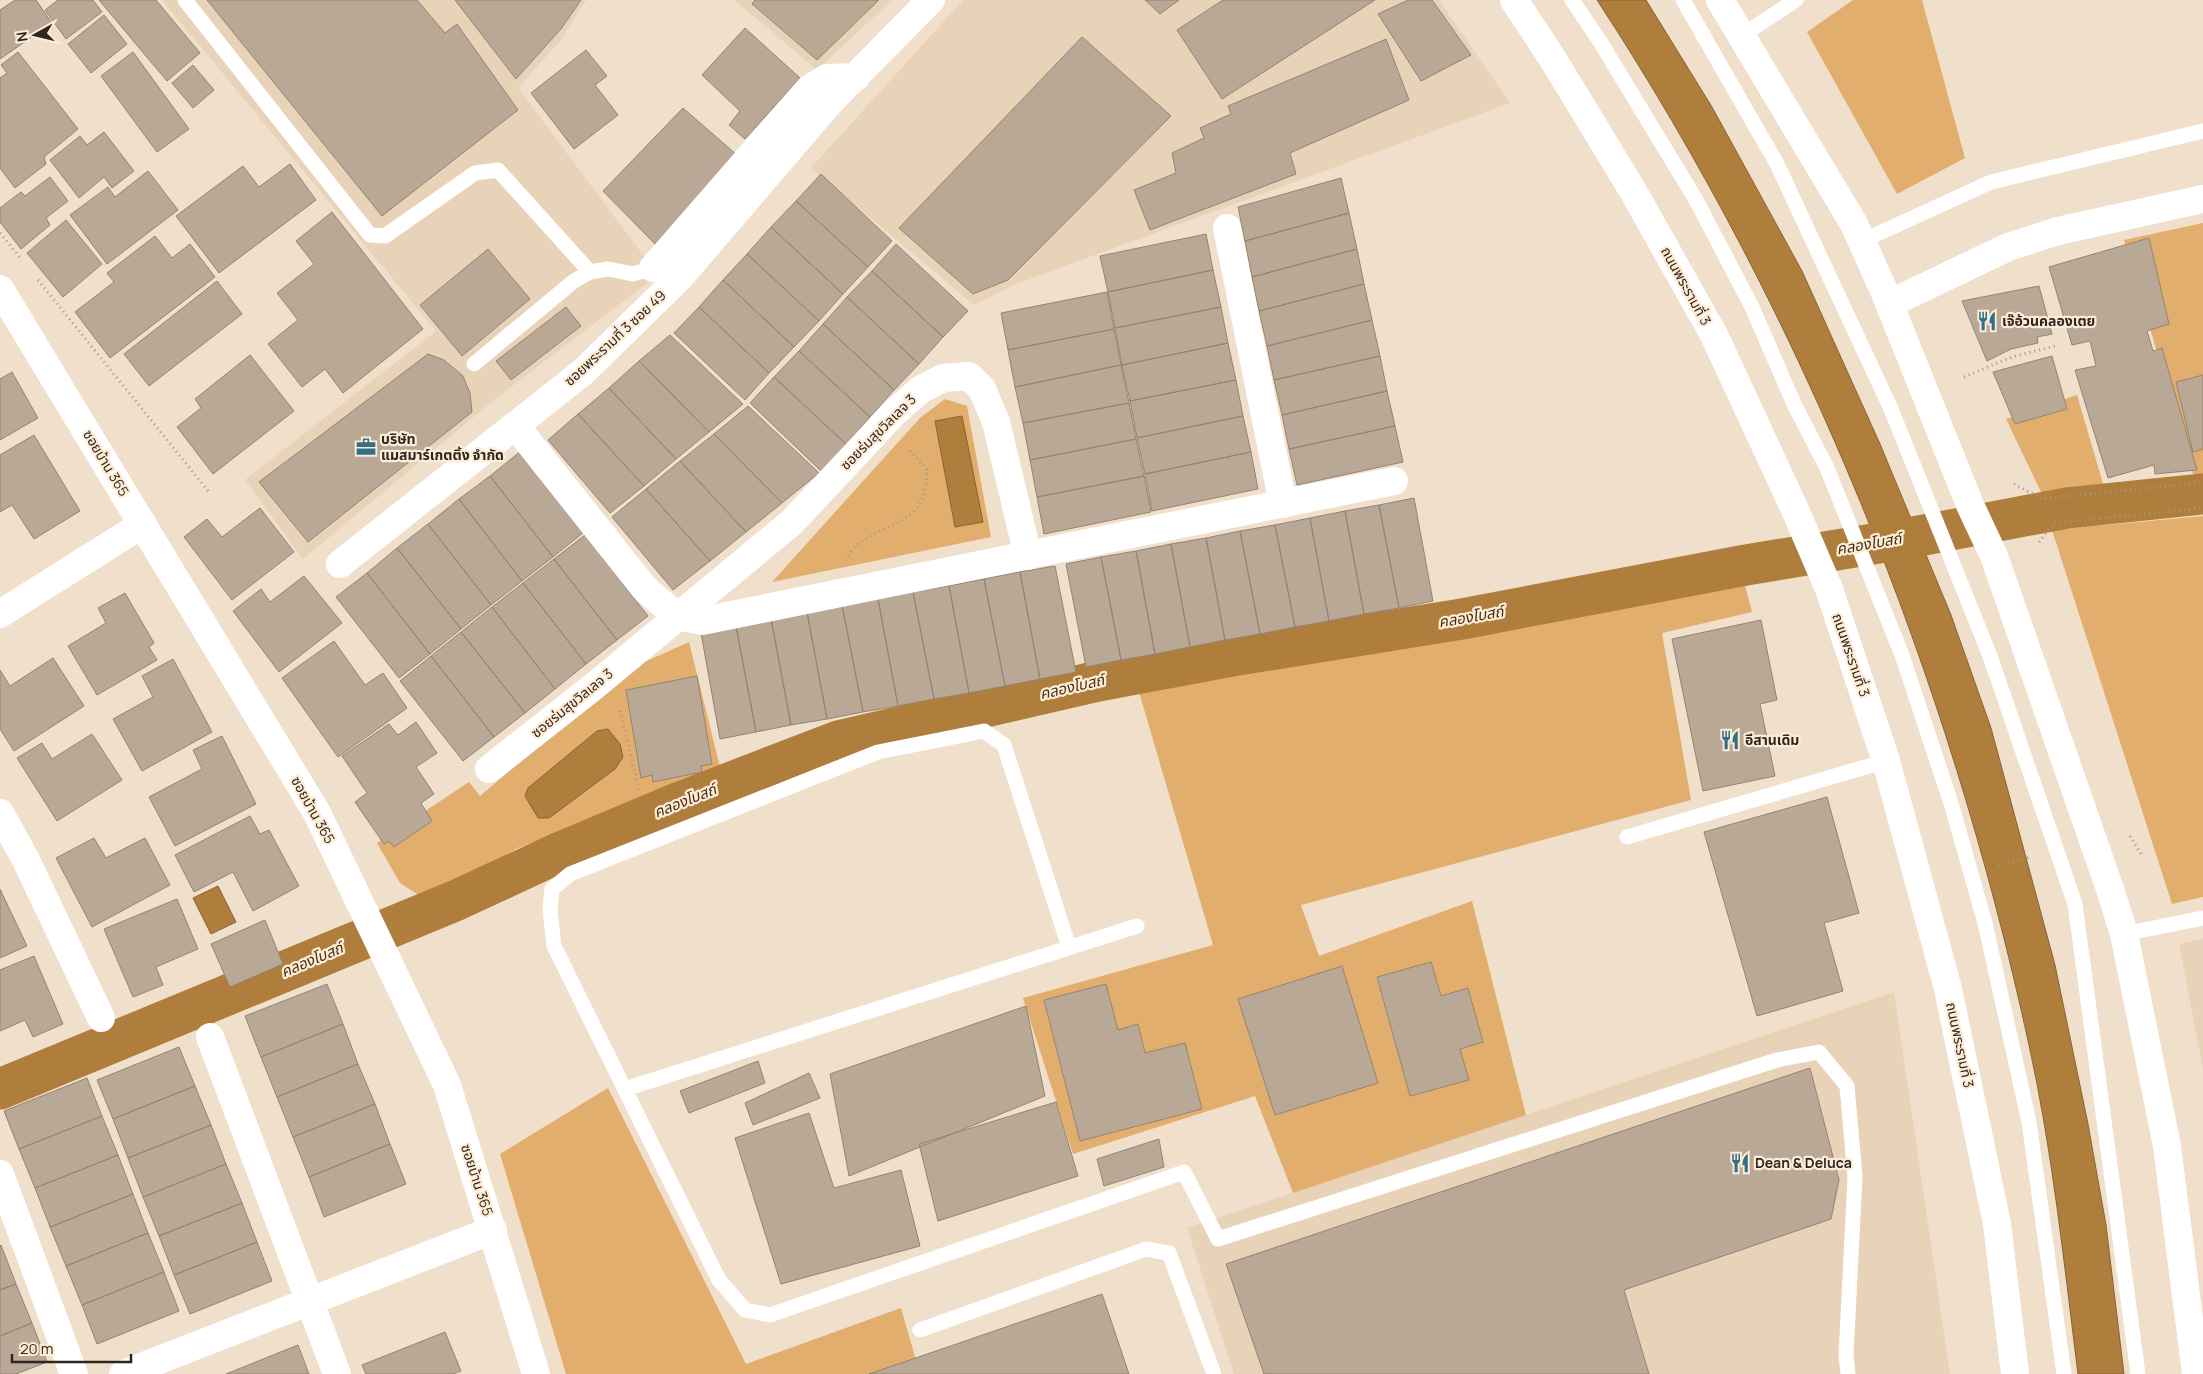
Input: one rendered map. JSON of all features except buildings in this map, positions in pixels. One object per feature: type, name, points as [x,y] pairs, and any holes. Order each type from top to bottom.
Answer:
[{"type":"street","name":"ซอยพระรามที่ 3 ซอย 49","points":[[340,564],[583,372],[680,277],[830,102],[932,0]]},
{"type":"street","name":"ถนนพระรามที่ 3","points":[[1514,0],[1554,61],[1633,191],[1714,335],[1796,512],[1829,589],[1886,761],[1916,864],[1948,989],[1997,1224],[2015,1374]]},
{"type":"street","points":[[1720,0],[1854,224],[1862,241],[1970,505],[1994,556],[2111,892],[2124,934],[2167,1146],[2196,1374]]},
{"type":"street","name":"ซอยพระรามที่ 3 ซอย 49","points":[[653,268],[809,89],[827,78],[856,77]]},
{"type":"street","points":[[1889,304],[2008,247],[2058,231],[2144,210],[2203,199]]},
{"type":"street","points":[[1227,228],[1283,504]]},
{"type":"street","name":"ซอยบ้าน 365","points":[[0,290],[317,813],[447,1085],[536,1374]]},
{"type":"street","name":"ซอยร่มสุขวิลเลจ 3","points":[[488,768],[593,687],[792,522],[881,426],[920,390],[943,378],[968,376],[982,389],[996,422],[1028,556]]},
{"type":"street","points":[[515,425],[645,589],[677,616],[702,621],[844,594],[1394,481]]},
{"type":"street","points":[[0,614],[143,524]]},
{"type":"street","points":[[0,813],[25,858],[101,1018]]},
{"type":"street","points":[[210,1037],[337,1374]]},
{"type":"street","points":[[0,1174],[74,1374]]},
{"type":"street","points":[[123,1374],[493,1230]]},
{"type":"lane","points":[[185,0],[370,235],[384,236],[475,173],[498,170],[590,272]]},
{"type":"lane","points":[[1572,0],[1601,43],[1696,200],[1752,307],[1794,404],[1827,468],[1902,655],[1951,803],[1985,924],[2029,1122],[2064,1374]]},
{"type":"lane","points":[[1683,0],[1777,164],[1891,410],[1974,614],[2075,904],[2138,1374]]},
{"type":"lane","points":[[1741,36],[1796,0]]},
{"type":"lane","points":[[1862,241],[1991,182],[2203,131]]},
{"type":"lane","points":[[474,364],[574,281],[590,272],[608,269],[633,274],[653,268]]},
{"type":"lane","points":[[1069,947],[1004,745],[984,731],[878,752],[570,874],[552,888],[550,910],[554,946],[719,1280],[745,1310],[770,1314],[1184,1172],[1218,1239],[1777,1060],[1819,1052],[1847,1086],[1848,1095],[1855,1177],[1846,1355],[1848,1374]]},
{"type":"lane","points":[[1628,837],[1886,761]]},
{"type":"lane","points":[[2124,934],[2203,918]]},
{"type":"lane","points":[[625,1089],[1136,926]]},
{"type":"lane","points":[[920,1330],[1146,1249],[1169,1253],[1214,1374]]},
{"type":"path","points":[[0,233],[25,264]]},
{"type":"path","points":[[37,279],[209,492]]},
{"type":"path","points":[[1964,377],[2012,357],[2055,346]]},
{"type":"path","points":[[844,594],[846,560],[855,545],[910,516],[923,499],[927,469],[910,450],[881,426]]},
{"type":"path","points":[[2014,484],[2042,499],[2203,482]]},
{"type":"path","points":[[2039,542],[2054,523],[2203,508]]},
{"type":"path","points":[[620,710],[640,793]]},
{"type":"shaded area","points":[[162,0],[586,0],[560,41],[518,88],[658,275],[494,400],[303,559],[245,480],[436,331]]},
{"type":"shaded area","points":[[734,0],[892,0],[817,70]]},
{"type":"shaded area","points":[[963,0],[1439,0],[1510,103],[1013,285],[974,305],[811,168]]},
{"type":"shaded area","points":[[1597,0],[1646,0],[1712,107],[1802,271],[1880,444],[1951,615],[1991,728],[2055,965],[2088,1124],[2106,1225],[2124,1374],[2078,1374],[2063,1250],[2045,1127],[2029,1045],[1996,907],[1957,770],[1912,636],[1861,503],[1804,372],[1741,245],[1672,120]]},
{"type":"shaded area","points":[[1853,0],[1922,0],[1965,158],[1897,194],[1807,32]]},
{"type":"shaded area","points":[[2203,223],[2203,477],[2194,478],[2124,240]]},
{"type":"shaded area","points":[[2077,395],[2104,487],[2042,494],[2006,419]]},
{"type":"shaded area","points":[[945,399],[967,406],[991,537],[772,582],[920,418]]},
{"type":"shaded area","points":[[962,416],[983,522],[955,527],[935,421]]},
{"type":"shaded area","points":[[2203,516],[2203,897],[2172,904],[2052,530]]},
{"type":"shaded area","points":[[1745,585],[1752,612],[1662,633],[1691,800],[1301,905],[1319,956],[1472,901],[1526,1115],[1293,1193],[1255,1096],[1073,1154],[1023,998],[1213,945],[1137,685]]},
{"type":"shaded area","points":[[689,642],[721,771],[518,848],[425,899],[400,883],[377,843],[469,782],[480,796],[631,668]]},
{"type":"shaded area","points":[[608,729],[620,744],[623,757],[615,769],[549,818],[538,818],[525,796],[528,788],[597,731]]},
{"type":"shaded area","points":[[218,886],[236,922],[211,934],[193,898]]},
{"type":"shaded area","points":[[2203,939],[2203,1069],[2179,944]]},
{"type":"shaded area","points":[[1894,992],[1950,1374],[1234,1374],[1187,1228]]},
{"type":"shaded area","points":[[608,1088],[746,1364],[901,1308],[920,1374],[566,1374],[500,1154]]},
{"type":"waterway","name":"คลองโบสถ์","points":[[0,1089],[457,900],[554,855],[680,802],[838,741],[1098,681],[1232,656],[1462,619],[1746,565],[1903,539],[2067,508],[2203,494]]},
{"type":"place","name":"เจ๊อ้วนคลองเตย","points":[[1987,321]]},
{"type":"place","name":"บริษัท แมสมาร์เกตติ้ง จำกัด","points":[[366,447]]},
{"type":"place","name":"อีสานเดิม","points":[[1730,740]]},
{"type":"place","name":"Dean & Deluca","points":[[1740,1163]]}]
